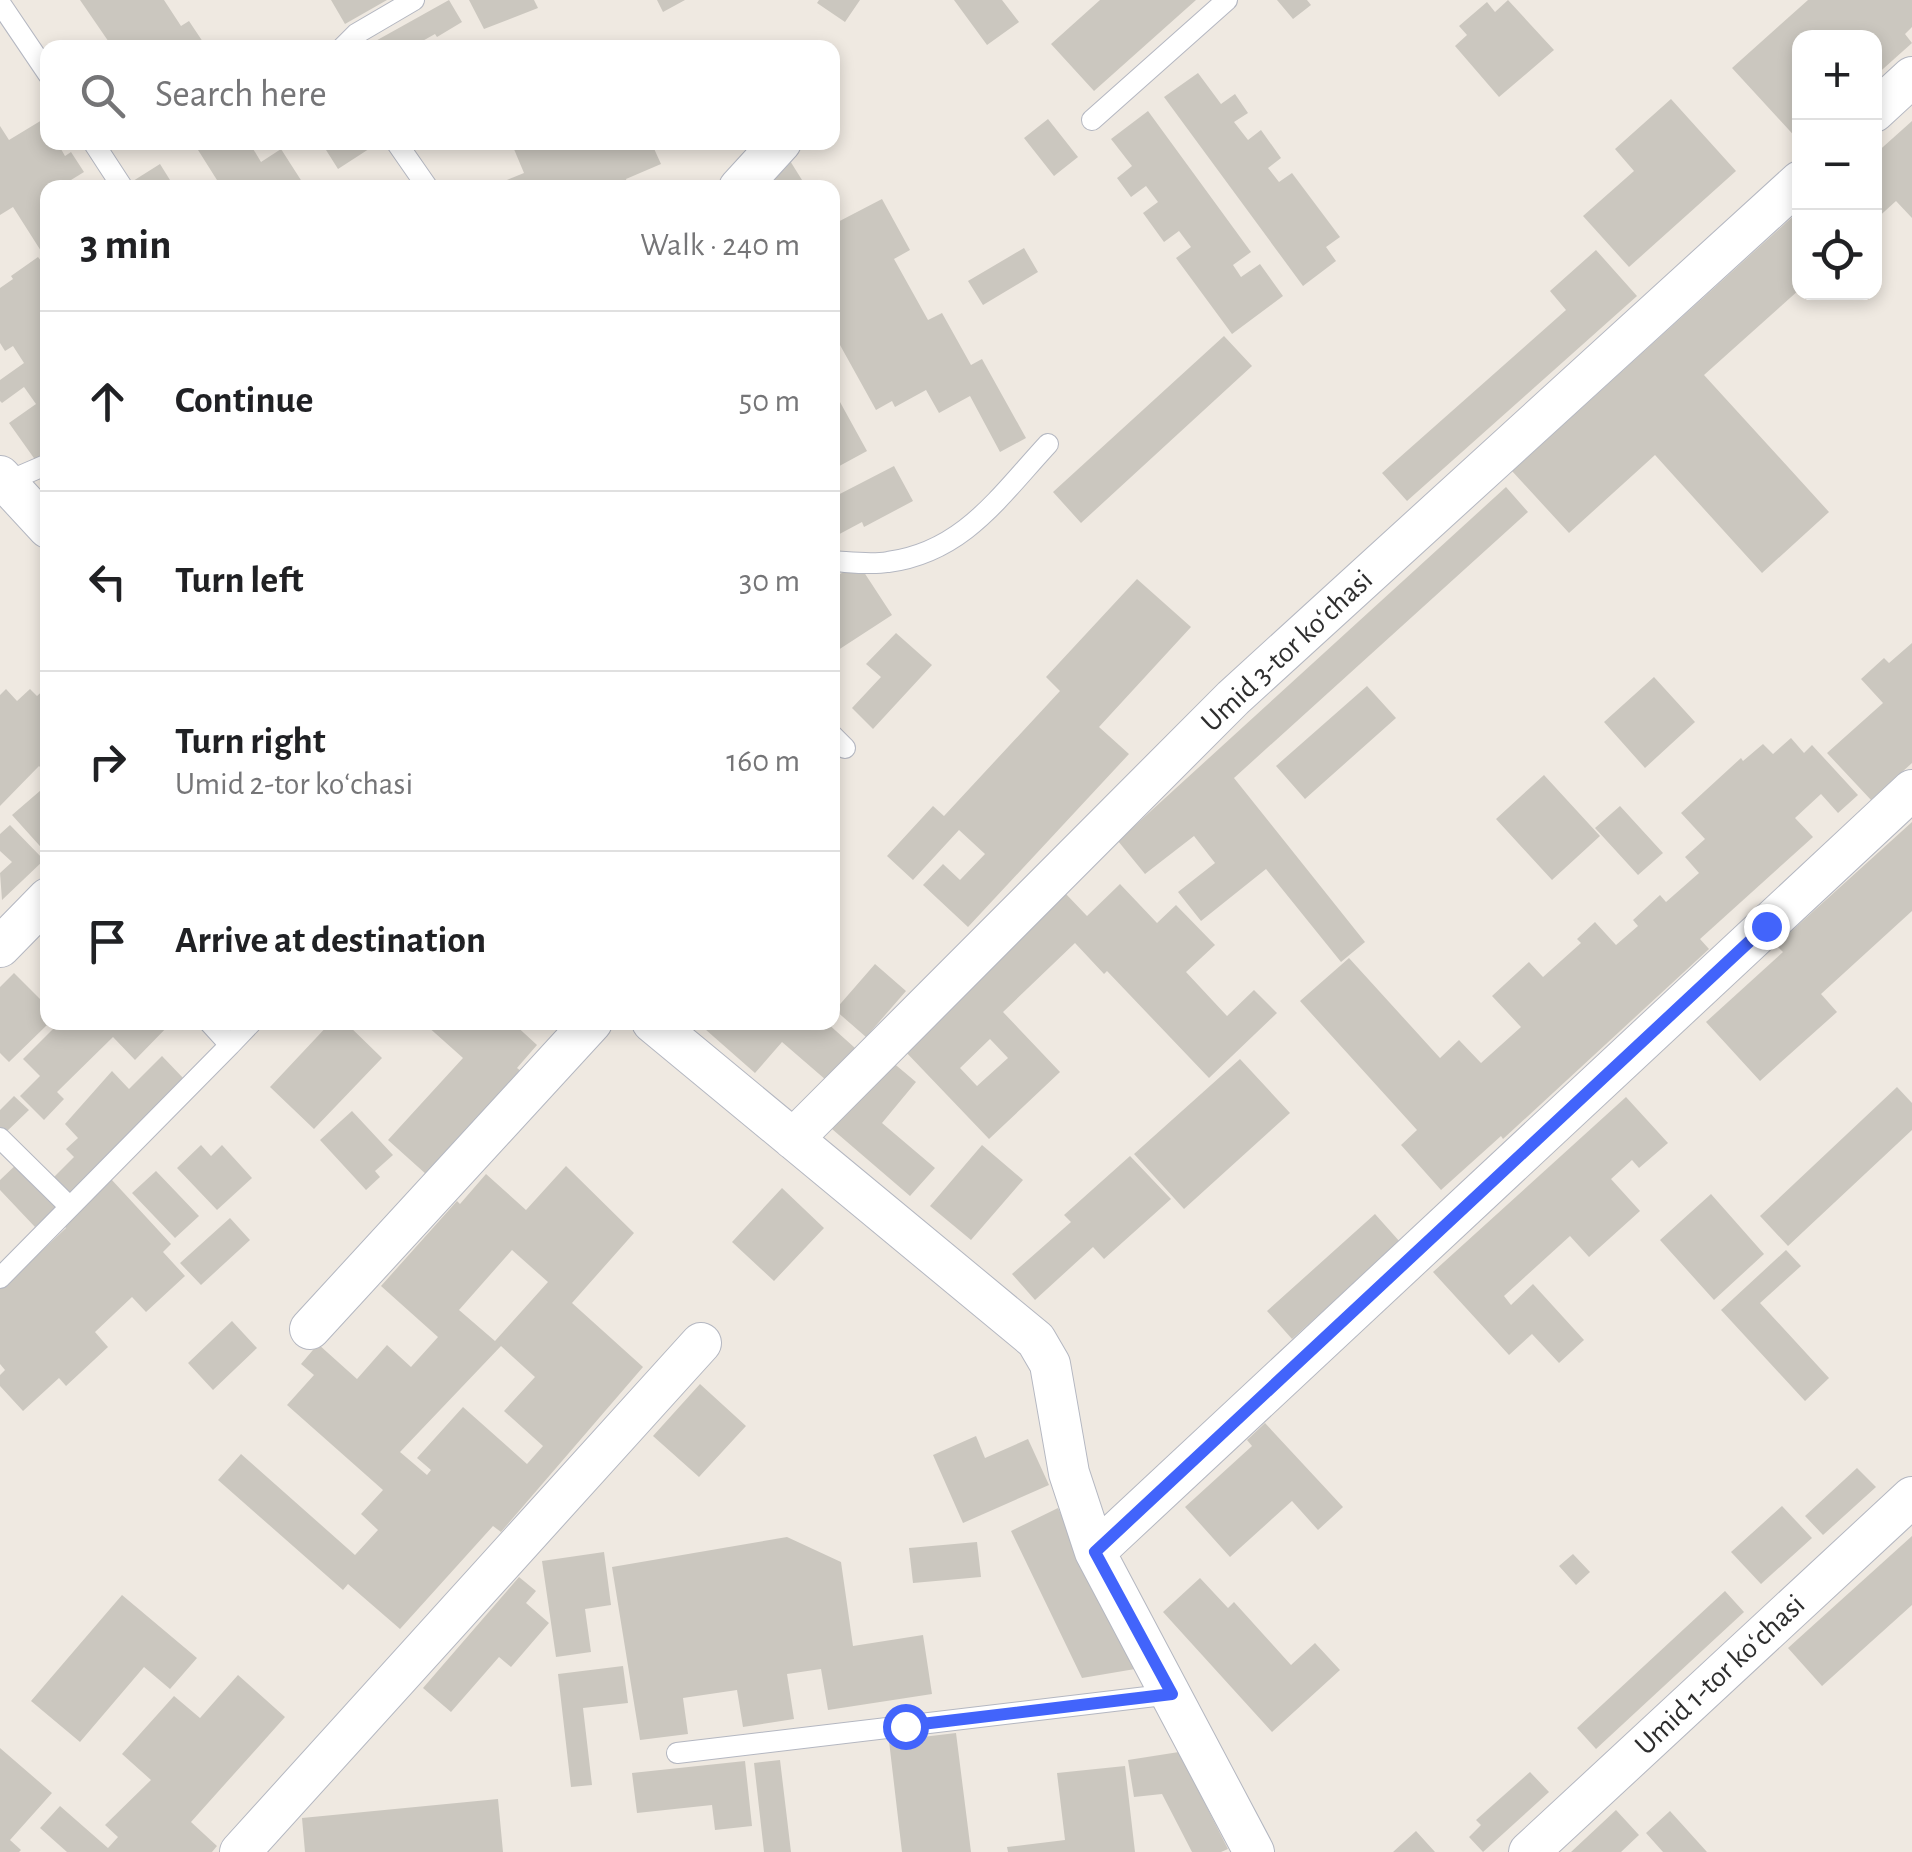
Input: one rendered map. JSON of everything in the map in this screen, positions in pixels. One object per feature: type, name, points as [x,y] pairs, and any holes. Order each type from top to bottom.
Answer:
[{"type":"street","points":[[1882,105],[1912,77]]},
{"type":"street","points":[[747,180],[774,150]]},
{"type":"street","name":"Umid 3-tor koʻchasi","points":[[793,1139],[1233,698],[1792,188]]},
{"type":"street","points":[[2,481],[40,520]]},
{"type":"street","points":[[1095,1552],[1912,790]]},
{"type":"street","points":[[0,946],[40,906]]},
{"type":"street","points":[[310,1329],[577,1030]]},
{"type":"street","points":[[662,1030],[1036,1340],[1050,1364],[1058,1392],[1068,1473],[1095,1552],[1254,1852]]},
{"type":"street","points":[[240,1852],[701,1342]]},
{"type":"street","name":"Umid 1-tor koʻchasi","points":[[1529,1852],[1912,1497]]},
{"type":"lane","points":[[350,40],[414,0]]},
{"type":"lane","points":[[1092,120],[1227,0]]},
{"type":"lane","points":[[0,2],[40,62]]},
{"type":"lane","points":[[98,150],[117,180]]},
{"type":"lane","points":[[402,150],[422,180]]},
{"type":"lane","points":[[840,561],[884,563],[927,554],[969,530],[1048,444]]},
{"type":"lane","points":[[2,481],[40,467]]},
{"type":"lane","points":[[216,1030],[230,1045]]},
{"type":"lane","points":[[0,1278],[244,1030]]},
{"type":"lane","points":[[0,1138],[70,1207]]},
{"type":"lane","points":[[677,1752],[1172,1694]]},
{"type":"building","points":[[80,0],[164,0],[181,26],[189,21],[202,40],[108,40]]},
{"type":"building","points":[[331,0],[387,0],[345,24]]},
{"type":"building","points":[[449,0],[462,22],[424,40],[377,40]]},
{"type":"building","points":[[469,0],[534,0],[538,8],[484,29]]},
{"type":"building","points":[[657,0],[685,0],[663,12]]},
{"type":"building","points":[[860,0],[845,22],[817,3]]},
{"type":"building","points":[[954,0],[1002,0],[1019,22],[987,45]]},
{"type":"building","points":[[1100,0],[1196,0],[1094,91],[1051,44]]},
{"type":"building","points":[[1277,0],[1307,0],[1311,5],[1293,19]]},
{"type":"building","points":[[1508,0],[1554,50],[1499,97],[1455,46],[1467,35],[1459,26],[1487,2],[1495,12]]},
{"type":"building","points":[[1808,0],[1912,0],[1912,27],[1905,34],[1912,43],[1882,70],[1882,30],[1792,30],[1792,133],[1732,68]]},
{"type":"building","points":[[1198,73],[1221,104],[1235,94],[1248,113],[1234,122],[1248,140],[1261,130],[1281,158],[1268,168],[1279,182],[1292,173],[1340,237],[1326,247],[1336,261],[1303,286],[1164,97]]},
{"type":"building","points":[[1671,99],[1736,171],[1629,267],[1583,216],[1634,171],[1615,149]]},
{"type":"building","points":[[1148,111],[1251,252],[1233,265],[1241,277],[1260,264],[1283,296],[1232,334],[1176,258],[1191,247],[1179,231],[1164,242],[1143,213],[1158,202],[1146,186],[1131,197],[1117,178],[1132,166],[1111,139]]},
{"type":"building","points":[[1048,119],[1078,157],[1054,176],[1024,138]]},
{"type":"building","points":[[40,121],[40,150],[62,150],[65,156],[71,152],[84,172],[71,180],[40,180],[40,249],[13,207],[0,215],[0,126],[9,140]]},
{"type":"building","points":[[1912,121],[1912,218],[1896,201],[1882,214],[1882,148]]},
{"type":"building","points":[[198,150],[254,150],[261,162],[282,150],[301,180],[217,180]]},
{"type":"building","points":[[326,150],[367,150],[338,169]]},
{"type":"building","points":[[514,150],[655,150],[661,164],[626,180],[507,180],[524,173]]},
{"type":"building","points":[[787,156],[802,180],[763,180]]},
{"type":"building","points":[[160,164],[170,180],[135,180]]},
{"type":"building","points":[[882,199],[910,250],[894,259],[928,320],[942,313],[971,365],[982,359],[1026,438],[1000,452],[970,396],[939,413],[926,390],[895,407],[892,401],[876,410],[840,345],[840,221]]},
{"type":"building","points":[[1792,217],[1792,296],[1704,375],[1829,512],[1762,573],[1655,455],[1569,533],[1512,471]]},
{"type":"building","points":[[1024,248],[1038,272],[983,305],[968,281]]},
{"type":"building","points":[[1596,250],[1637,296],[1407,501],[1382,473],[1566,310],[1550,291]]},
{"type":"building","points":[[38,257],[40,260],[40,459],[36,461],[9,423],[36,404],[24,387],[0,401],[0,380],[24,363],[13,346],[5,351],[0,343],[0,288],[13,279],[11,276]]},
{"type":"building","points":[[1224,336],[1252,366],[1081,523],[1053,492]]},
{"type":"building","points":[[840,402],[867,451],[840,466]]},
{"type":"building","points":[[894,466],[913,501],[864,527],[862,522],[840,534],[840,494]]},
{"type":"building","points":[[1506,487],[1528,512],[1234,778],[1365,942],[1341,962],[1266,869],[1201,921],[1178,892],[1215,863],[1194,836],[1145,874],[1118,841]]},
{"type":"building","points":[[858,563],[892,615],[840,649],[840,574]]},
{"type":"building","points":[[1137,579],[1191,627],[1099,727],[1129,754],[968,927],[923,885],[943,864],[960,880],[985,854],[959,830],[913,880],[887,856],[933,806],[944,816],[1060,691],[1046,677]]},
{"type":"building","points":[[896,633],[932,665],[873,729],[852,708],[881,677],[866,664]]},
{"type":"building","points":[[1912,643],[1912,763],[1871,800],[1827,753],[1883,703],[1861,679],[1884,658],[1889,663]]},
{"type":"building","points":[[1654,677],[1695,722],[1645,768],[1604,722]]},
{"type":"building","points":[[1367,686],[1396,718],[1305,799],[1276,766]]},
{"type":"building","points":[[6,689],[17,701],[30,689],[37,696],[40,693],[40,767],[0,806],[0,695]]},
{"type":"building","points":[[1791,738],[1804,753],[1812,745],[1858,795],[1838,813],[1821,794],[1795,818],[1813,837],[1700,939],[1709,949],[1503,1139],[1501,1136],[1441,1190],[1401,1145],[1417,1130],[1300,1001],[1349,958],[1440,1058],[1459,1040],[1481,1063],[1521,1027],[1492,996],[1529,962],[1543,977],[1581,943],[1577,939],[1595,922],[1616,945],[1638,926],[1633,920],[1660,895],[1666,902],[1699,873],[1685,857],[1705,839],[1681,813],[1741,758],[1743,761],[1763,744],[1773,754]]},
{"type":"building","points":[[1544,775],[1600,836],[1552,880],[1496,819]]},
{"type":"building","points":[[40,791],[40,846],[12,815]]},
{"type":"building","points":[[1620,806],[1663,853],[1638,875],[1595,828]]},
{"type":"building","points":[[1912,822],[1912,911],[1821,994],[1837,1012],[1760,1081],[1706,1022],[1783,952],[1776,945]]},
{"type":"building","points":[[10,825],[40,856],[40,864],[2,900],[0,873],[12,862],[0,851],[0,834]]},
{"type":"building","points":[[1120,884],[1157,923],[1176,905],[1215,945],[1186,972],[1227,1016],[1254,990],[1277,1013],[1209,1078],[1075,943],[1003,1012],[1060,1072],[989,1139],[903,1049],[1066,894],[1087,916]],"holes":[[[990,1039],[1008,1058],[977,1086],[960,1068]]]},
{"type":"building","points":[[875,964],[906,991],[866,1037],[840,1014],[840,1004]]},
{"type":"building","points":[[14,973],[40,999],[42,1030],[9,1062],[0,1053],[0,987]]},
{"type":"building","points":[[52,1030],[164,1030],[135,1060],[113,1037],[57,1092],[64,1099],[44,1120],[20,1096],[40,1076],[23,1059]]},
{"type":"building","points":[[323,1030],[353,1030],[382,1058],[314,1129],[270,1087]]},
{"type":"building","points":[[432,1030],[521,1030],[537,1045],[517,1068],[521,1071],[427,1175],[388,1140],[463,1058]]},
{"type":"building","points":[[706,1030],[835,1030],[855,1048],[826,1080],[782,1042],[755,1073]]},
{"type":"building","points":[[162,1056],[184,1079],[69,1193],[54,1177],[74,1157],[66,1149],[78,1138],[65,1124],[112,1071],[129,1089]]},
{"type":"building","points":[[1240,1059],[1290,1113],[1184,1209],[1134,1154]]},
{"type":"building","points":[[891,1061],[916,1082],[882,1123],[935,1168],[910,1196],[832,1129]]},
{"type":"building","points":[[1897,1087],[1912,1103],[1912,1130],[1788,1246],[1760,1216]]},
{"type":"building","points":[[14,1096],[29,1110],[4,1134],[0,1130],[0,1110]]},
{"type":"building","points":[[1626,1097],[1668,1143],[1639,1168],[1632,1160],[1611,1179],[1640,1211],[1589,1257],[1570,1236],[1504,1296],[1511,1305],[1533,1284],[1584,1340],[1559,1363],[1532,1334],[1509,1355],[1433,1272]]},
{"type":"building","points":[[352,1111],[393,1155],[375,1171],[380,1177],[366,1190],[320,1140]]},
{"type":"building","points":[[201,1145],[211,1156],[222,1145],[252,1178],[217,1210],[177,1168]]},
{"type":"building","points":[[982,1145],[1023,1180],[971,1240],[930,1206]]},
{"type":"building","points":[[1130,1156],[1171,1199],[1104,1259],[1093,1247],[1035,1300],[1012,1274],[1071,1222],[1064,1215]]},
{"type":"building","points":[[20,1161],[60,1204],[35,1227],[0,1190],[0,1180]]},
{"type":"building","points":[[566,1166],[634,1233],[572,1303],[643,1367],[501,1532],[493,1526],[400,1629],[348,1584],[343,1590],[218,1480],[241,1454],[355,1555],[378,1530],[361,1514],[383,1490],[287,1405],[314,1375],[301,1364],[318,1344],[357,1379],[387,1345],[411,1367],[438,1337],[381,1286],[486,1174],[526,1210]],"holes":[[[512,1250],[548,1282],[495,1341],[459,1310]],[[501,1346],[535,1377],[504,1411],[543,1446],[527,1464],[463,1407],[417,1458],[431,1470],[427,1475],[400,1452]]]},
{"type":"building","points":[[156,1171],[199,1216],[175,1238],[132,1193]]},
{"type":"building","points":[[111,1179],[171,1244],[163,1252],[185,1276],[146,1312],[132,1297],[95,1332],[108,1347],[66,1386],[59,1378],[23,1411],[0,1386],[0,1375],[5,1370],[0,1364],[0,1283],[33,1259]]},
{"type":"building","points":[[782,1188],[824,1228],[774,1281],[732,1242]]},
{"type":"building","points":[[1711,1194],[1764,1254],[1714,1300],[1660,1240]]},
{"type":"building","points":[[1375,1214],[1400,1242],[1292,1339],[1267,1311]]},
{"type":"building","points":[[230,1218],[250,1240],[201,1285],[180,1263]]},
{"type":"building","points":[[1786,1250],[1801,1266],[1760,1303],[1829,1378],[1805,1401],[1721,1310]]},
{"type":"building","points":[[232,1321],[257,1348],[213,1390],[188,1363]]},
{"type":"building","points":[[700,1384],[746,1426],[699,1477],[653,1436]]},
{"type":"building","points":[[1265,1423],[1343,1507],[1318,1530],[1292,1501],[1230,1557],[1185,1507],[1252,1446],[1247,1440]]},
{"type":"building","points":[[976,1436],[985,1458],[1028,1439],[1049,1485],[963,1523],[933,1455]]},
{"type":"building","points":[[1857,1468],[1876,1487],[1823,1535],[1805,1516]]},
{"type":"building","points":[[1782,1506],[1812,1538],[1761,1584],[1731,1552]]},
{"type":"building","points":[[1058,1508],[1135,1669],[1082,1678],[1011,1531]]},
{"type":"building","points":[[1912,1536],[1912,1605],[1822,1686],[1788,1648]]},
{"type":"building","points":[[787,1537],[841,1562],[853,1646],[923,1635],[932,1694],[828,1710],[821,1669],[787,1674],[794,1719],[743,1727],[737,1690],[683,1698],[688,1734],[640,1740],[612,1567]]},
{"type":"building","points":[[977,1542],[981,1577],[913,1583],[909,1548]]},
{"type":"building","points":[[604,1552],[611,1605],[585,1609],[591,1652],[556,1657],[542,1561]]},
{"type":"building","points":[[1573,1554],[1590,1572],[1576,1585],[1559,1566]]},
{"type":"building","points":[[519,1577],[536,1591],[526,1603],[549,1623],[511,1667],[499,1657],[451,1712],[423,1688]]},
{"type":"building","points":[[1200,1578],[1228,1608],[1234,1602],[1291,1665],[1315,1643],[1340,1670],[1272,1732],[1163,1612]]},
{"type":"building","points":[[1725,1591],[1744,1612],[1596,1749],[1577,1728]]},
{"type":"building","points":[[122,1595],[197,1658],[170,1689],[144,1667],[80,1742],[31,1701]]},
{"type":"building","points":[[623,1666],[628,1703],[583,1708],[592,1785],[571,1787],[558,1674]]},
{"type":"building","points":[[238,1675],[285,1717],[191,1822],[217,1846],[212,1852],[67,1852],[40,1828],[60,1806],[108,1848],[118,1837],[105,1825],[151,1780],[122,1754],[174,1696],[200,1718]]},
{"type":"building","points":[[956,1733],[971,1852],[902,1852],[889,1741]]},
{"type":"building","points":[[0,1748],[52,1793],[10,1840],[19,1852],[0,1852]]},
{"type":"building","points":[[1179,1752],[1228,1849],[1192,1852],[1162,1794],[1134,1797],[1128,1760]]},
{"type":"building","points":[[780,1760],[791,1852],[764,1852],[754,1763]]},
{"type":"building","points":[[745,1761],[752,1826],[715,1830],[712,1805],[637,1813],[632,1773]]},
{"type":"building","points":[[1125,1766],[1135,1852],[1008,1852],[1007,1847],[1065,1840],[1057,1773]]},
{"type":"building","points":[[1530,1772],[1549,1792],[1483,1852],[1469,1837],[1481,1825],[1476,1820]]},
{"type":"building","points":[[498,1799],[503,1852],[305,1852],[302,1818]]},
{"type":"building","points":[[1616,1810],[1639,1835],[1621,1852],[1571,1852]]},
{"type":"building","points":[[1670,1811],[1707,1852],[1663,1852],[1646,1833]]},
{"type":"building","points":[[1416,1831],[1435,1852],[1393,1852]]},
{"type":"route","points":[[905,1726],[1172,1694],[1095,1552],[1766,926]]}]
